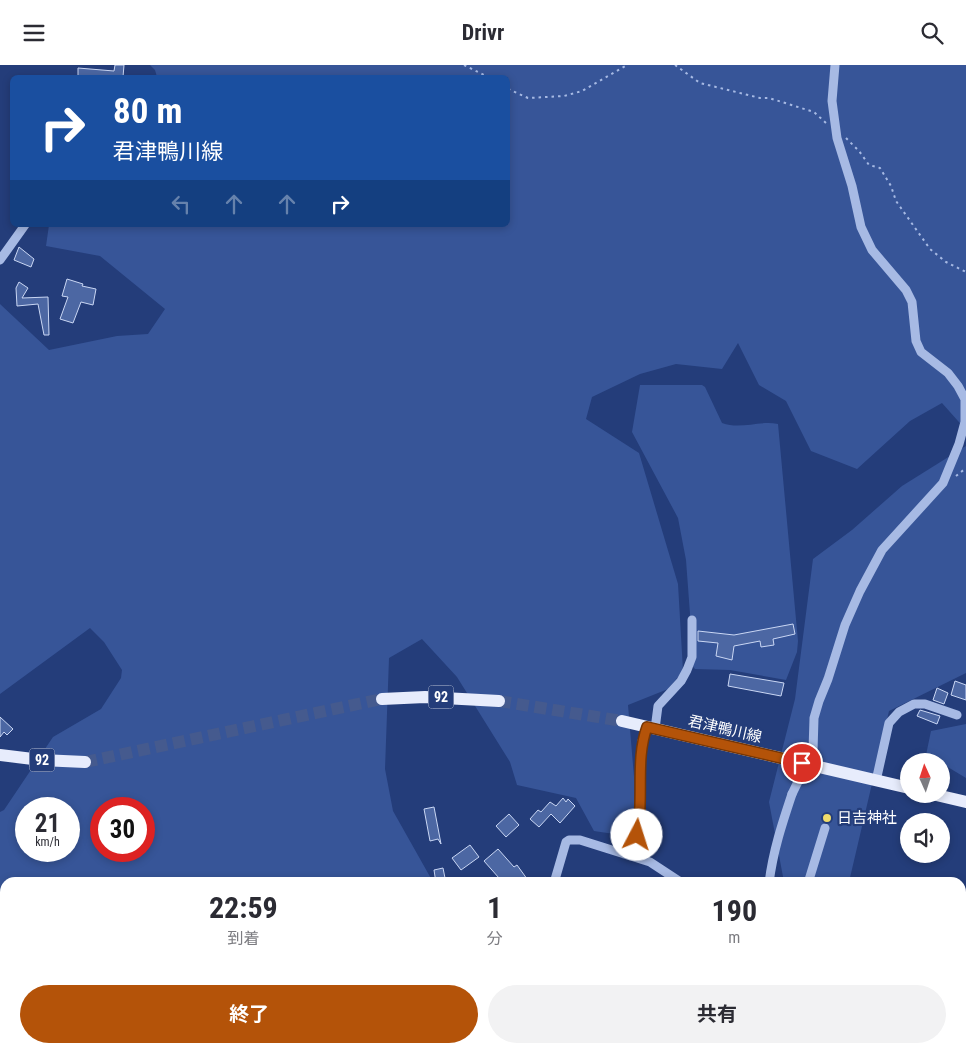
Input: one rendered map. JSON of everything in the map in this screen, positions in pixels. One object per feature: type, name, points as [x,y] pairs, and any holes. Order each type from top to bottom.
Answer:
[{"type":"main road","name":"92","points":[[382,699],[425,697],[499,701]]},
{"type":"main road","name":"君津鴨川線","points":[[622,721],[900,786]]},
{"type":"main road","name":"92","points":[[0,755],[41,760],[84,762]]},
{"type":"main road","points":[[950,798],[966,802]]},
{"type":"street","points":[[770,877],[781,823],[792,794],[813,751],[814,718],[845,625],[860,591],[882,550],[943,483],[959,444],[965,422],[965,399],[948,373],[921,352],[916,341],[912,301],[906,290],[872,250],[861,227],[846,162],[837,138],[832,101],[835,65]]},
{"type":"street","points":[[0,260],[23,227]]},
{"type":"street","points":[[624,854],[637,835],[642,741],[651,728],[658,707],[681,681],[687,670],[692,657],[692,620]]},
{"type":"street","points":[[876,781],[889,723],[899,712],[914,704],[924,704],[957,715]]},
{"type":"street","points":[[810,877],[825,828]]},
{"type":"street","points":[[556,877],[566,842],[569,840],[580,840],[650,862],[673,877]]},
{"type":"path","points":[[464,65],[484,75]]},
{"type":"path","points":[[510,90],[528,97],[564,96],[582,91],[627,65]]},
{"type":"path","points":[[677,66],[700,83],[760,98],[769,98],[814,112],[824,120],[837,138]]},
{"type":"path","points":[[836,127],[859,151],[868,165],[880,168],[896,201],[930,249],[946,262],[966,273]]},
{"type":"shaded area","points":[[150,65],[966,65],[966,430],[942,403],[910,421],[857,469],[811,451],[786,401],[759,385],[738,343],[722,369],[676,364],[640,374],[592,397],[586,419],[639,453],[678,584],[683,671],[668,689],[628,705],[634,777],[634,826],[614,834],[594,831],[576,798],[517,785],[510,762],[457,677],[422,639],[389,658],[385,769],[393,811],[430,877],[0,877],[0,812],[4,810],[53,737],[101,709],[121,678],[122,670],[104,642],[90,628],[0,694],[0,304],[49,350],[117,336],[148,334],[165,309],[100,256],[46,246],[49,227],[510,227],[510,75],[156,75],[155,70]]},
{"type":"shaded area","points":[[640,385],[702,385],[705,387],[722,423],[736,426],[764,423],[778,424],[798,641],[797,652],[786,680],[730,670],[695,669],[689,662],[688,631],[690,614],[686,560],[678,518],[632,432]]},
{"type":"shaded area","points":[[966,446],[966,673],[889,711],[850,877],[783,877],[769,802],[795,699],[813,559],[852,530],[902,486]]},
{"type":"shaded area","points":[[966,724],[966,778],[950,768],[950,753],[926,753],[931,731]]},
{"type":"building","points":[[115,65],[124,65],[123,75],[78,75],[78,68],[114,71]]},
{"type":"building","points":[[19,247],[34,259],[31,267],[14,260]]},
{"type":"building","points":[[67,279],[83,284],[82,286],[96,289],[93,305],[81,302],[73,323],[60,319],[68,297],[62,296]]},
{"type":"building","points":[[19,282],[28,288],[22,298],[48,297],[49,335],[44,335],[38,304],[17,306],[16,288]]},
{"type":"building","points":[[793,624],[795,634],[773,639],[774,645],[761,647],[760,641],[734,646],[732,660],[716,656],[718,643],[698,641],[698,631],[734,635]]},
{"type":"building","points":[[730,674],[784,683],[781,696],[728,686]]},
{"type":"building","points":[[955,681],[966,685],[966,700],[951,695]]},
{"type":"building","points":[[937,688],[948,693],[944,704],[933,700]]},
{"type":"building","points":[[920,710],[940,716],[937,724],[917,716]]},
{"type":"building","points":[[0,717],[13,729],[7,735],[4,732],[0,737]]},
{"type":"building","points":[[563,798],[566,802],[568,799],[575,806],[560,823],[551,814],[539,827],[530,819],[538,810],[541,812],[550,802],[556,806]]},
{"type":"building","points":[[434,807],[441,844],[438,839],[430,841],[424,809]]},
{"type":"building","points":[[509,814],[519,825],[506,837],[496,826]]},
{"type":"building","points":[[470,845],[479,857],[461,870],[452,858]]},
{"type":"building","points":[[498,849],[514,867],[517,865],[526,877],[498,877],[484,861]]},
{"type":"building","points":[[443,868],[445,877],[435,877],[434,870]]},
{"type":"tunnel","points":[[85,762],[382,699]]},
{"type":"tunnel","points":[[499,701],[622,721]]},
{"type":"place","name":"日吉神社","points":[[827,818]]},
{"type":"route","points":[[637,835],[640,805],[640,753],[647,727],[802,763]]}]
